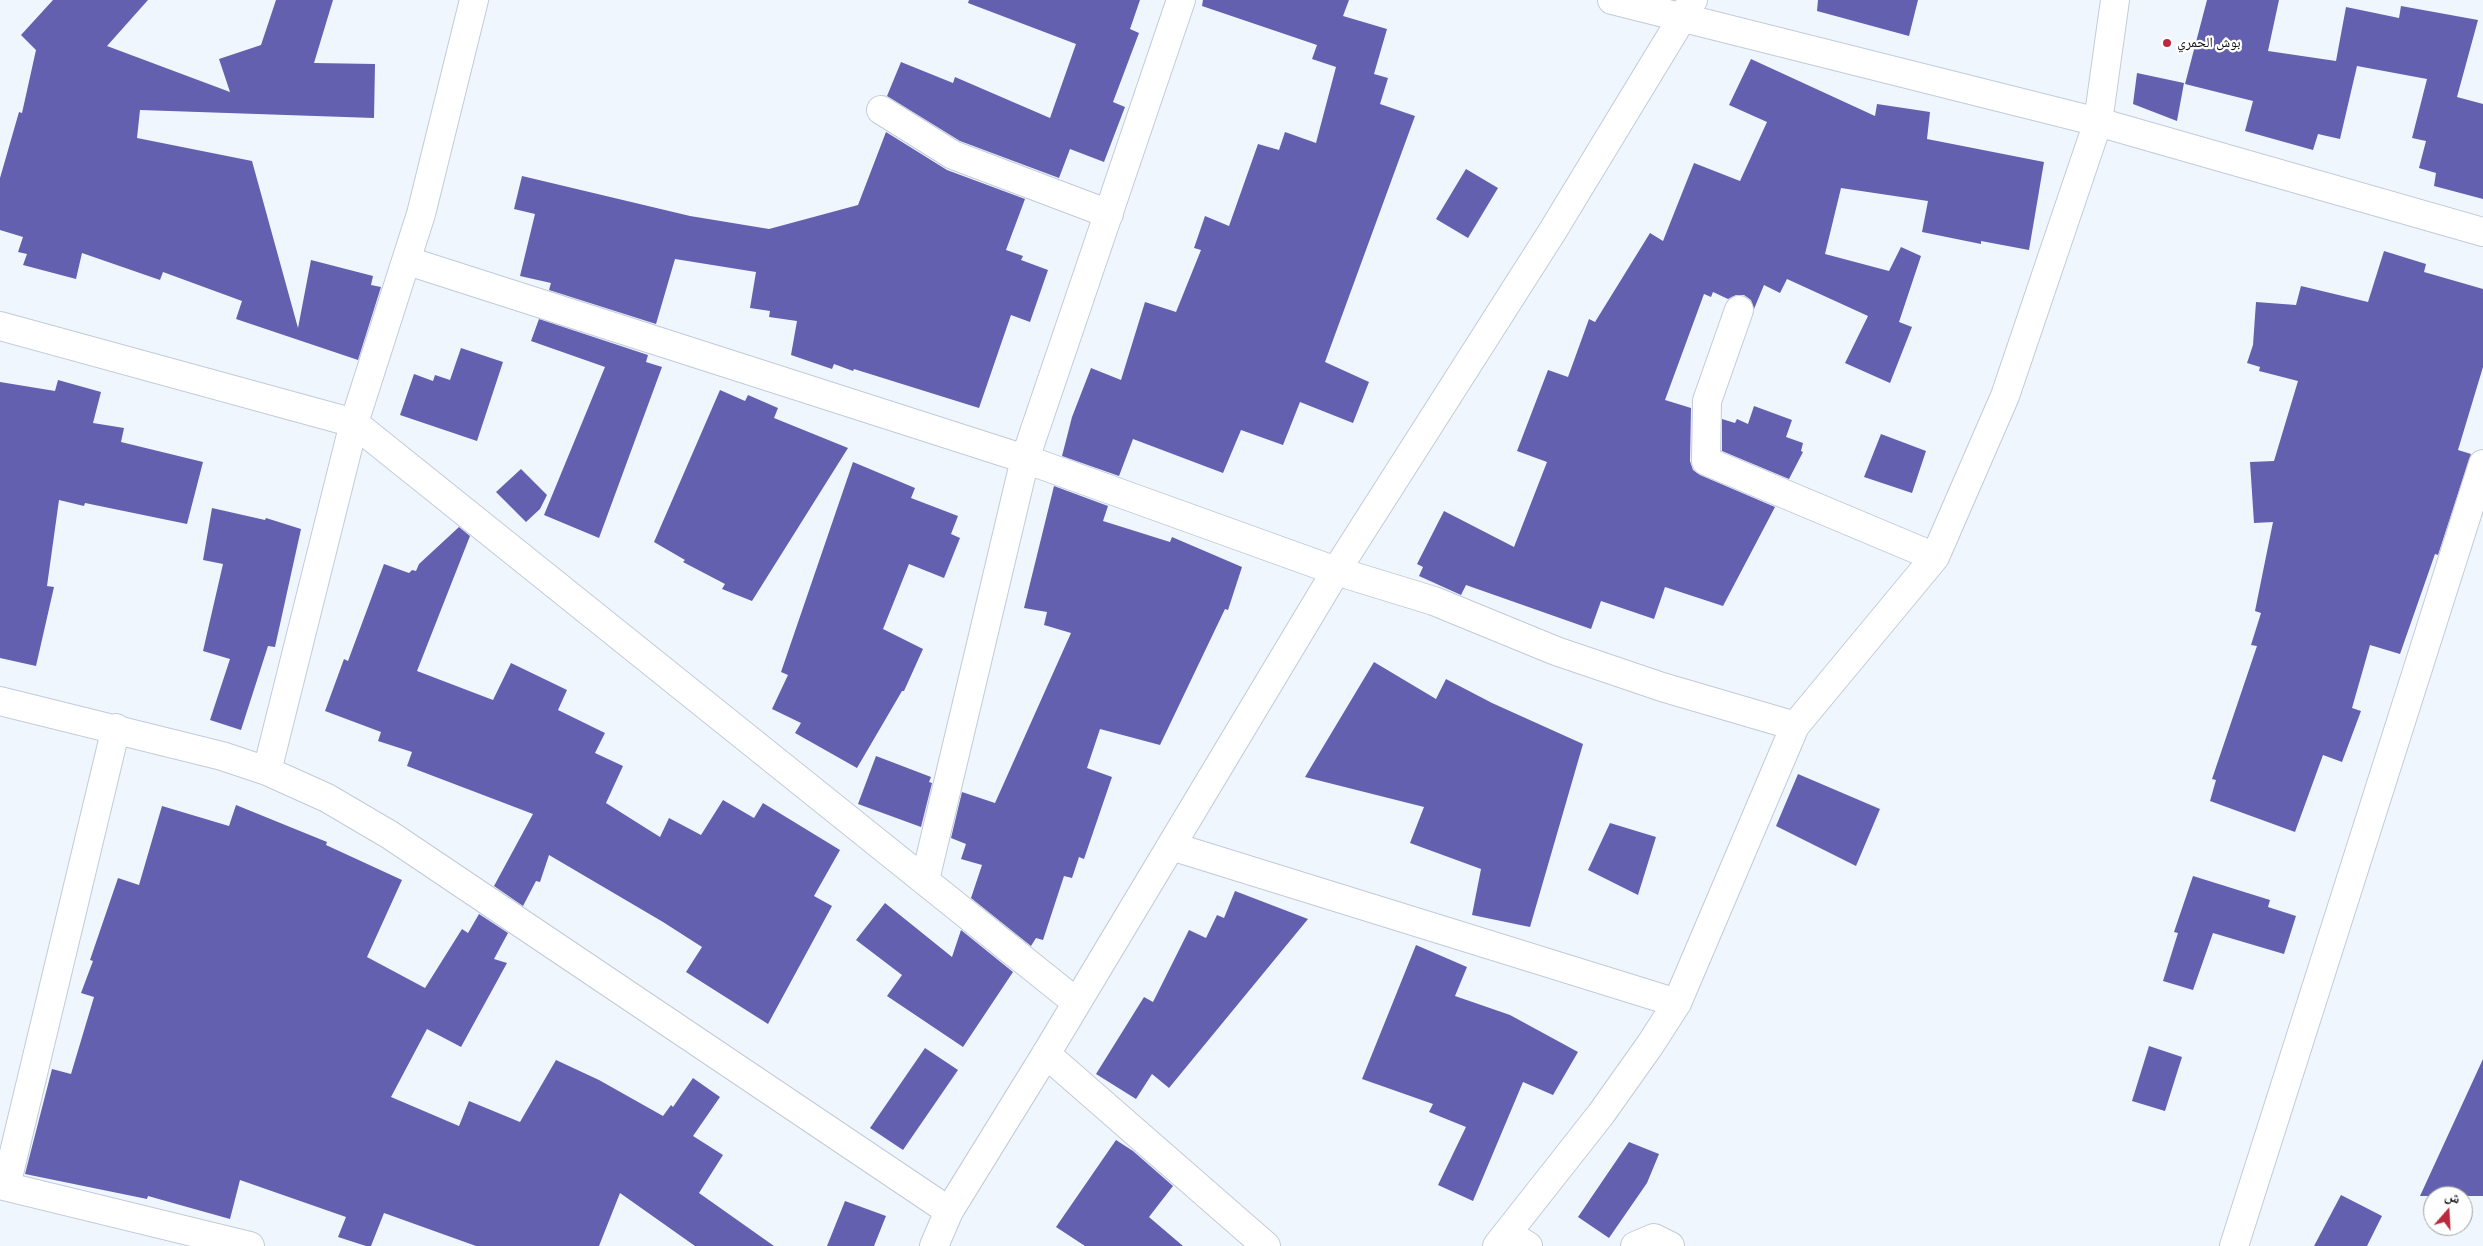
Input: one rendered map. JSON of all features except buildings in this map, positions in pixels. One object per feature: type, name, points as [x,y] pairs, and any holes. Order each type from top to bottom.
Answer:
[{"type":"street","points":[[267,771],[354,423],[408,261],[474,0]]},
{"type":"street","points":[[925,880],[1025,459],[1181,0]]},
{"type":"street","points":[[1612,0],[1688,9],[2098,122],[2483,232]]},
{"type":"street","points":[[1511,1242],[1650,1045],[1677,1003],[1795,726],[1935,557],[2005,396],[2098,122],[2114,0]]},
{"type":"street","points":[[934,1246],[949,1211],[1046,1054],[1336,571],[1552,232],[1688,9]]},
{"type":"street","points":[[881,110],[953,155],[1109,214]]},
{"type":"street","points":[[408,261],[1025,459],[1336,571],[1434,601],[1556,651],[1662,687],[1795,726]]},
{"type":"street","points":[[1739,310],[1707,401],[1706,461],[1935,557]]},
{"type":"street","points":[[0,326],[354,423],[1076,1002]]},
{"type":"street","points":[[2234,1246],[2483,464]]},
{"type":"street","points":[[0,700],[222,756],[267,771],[328,798],[390,835],[949,1211]]},
{"type":"street","points":[[116,728],[3,1186],[250,1246]]},
{"type":"street","points":[[1171,846],[1677,1003]]},
{"type":"street","points":[[1046,1054],[1266,1246]]},
{"type":"street","points":[[1635,1246],[1654,1238],[1670,1246]]},
{"type":"place","name":"بوش الحمري","points":[[2167,43]]}]
